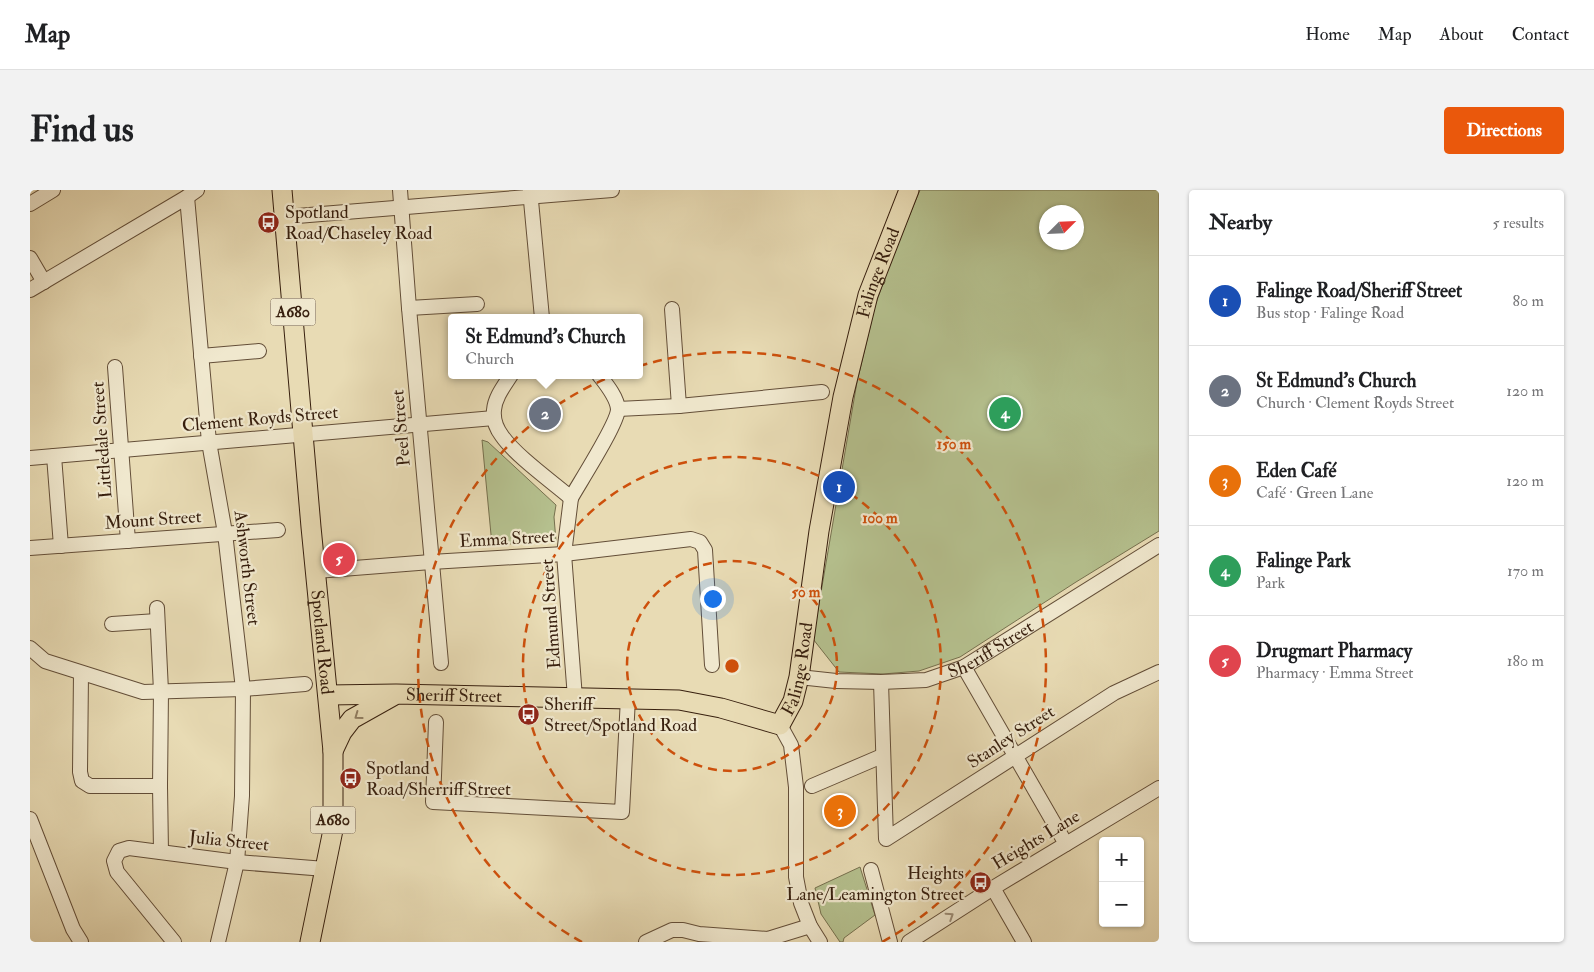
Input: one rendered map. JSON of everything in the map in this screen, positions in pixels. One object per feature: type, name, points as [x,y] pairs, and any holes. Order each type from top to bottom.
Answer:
[{"type":"main road","name":"Spotland Road","points":[[282,190],[333,751],[333,830],[310,942]]},
{"type":"main road","name":"Falinge Road","points":[[780,726],[793,701],[799,677],[819,531],[843,397],[868,295],[910,190]]},
{"type":"main road","name":"Sheriff Street","points":[[333,751],[342,732],[352,719],[396,694]]},
{"type":"main road","name":"Sheriff Street","points":[[328,695],[396,694],[679,700],[721,708],[780,726]]},
{"type":"street","points":[[30,204],[53,190]]},
{"type":"street","name":"Peel Street","points":[[400,190],[441,664]]},
{"type":"street","points":[[284,217],[401,208],[530,193],[612,190]]},
{"type":"street","points":[[30,290],[193,192]]},
{"type":"street","name":"Ashworth Street","points":[[193,192],[201,356],[209,442],[225,533],[243,689],[242,796],[237,862],[218,942]]},
{"type":"street","points":[[530,193],[542,314]]},
{"type":"street","points":[[30,258],[44,282]]},
{"type":"street","points":[[409,308],[477,304]]},
{"type":"street","points":[[672,309],[679,406]]},
{"type":"street","points":[[201,356],[259,351]]},
{"type":"street","name":"Littledale Street","points":[[115,367],[128,541]]},
{"type":"street","points":[[509,379],[497,398],[494,408],[497,428],[503,437],[523,457],[571,498],[614,423],[618,409],[608,387],[602,379]]},
{"type":"street","points":[[618,409],[679,406],[822,392]]},
{"type":"street","name":"Clement Royds Street","points":[[30,458],[494,418]]},
{"type":"street","points":[[54,456],[61,546]]},
{"type":"street","name":"Edmund Street","points":[[571,498],[564,554],[575,698]]},
{"type":"street","name":"Mount Street","points":[[30,548],[278,530]]},
{"type":"street","name":"Emma Street","points":[[316,571],[564,554],[691,539],[700,542],[705,550],[712,666]]},
{"type":"street","name":"Sheriff Street","points":[[799,677],[836,681],[926,680],[964,667],[1159,545]]},
{"type":"street","points":[[112,624],[157,615],[161,691],[161,852]]},
{"type":"street","points":[[30,648],[46,661],[143,692],[243,689],[306,684]]},
{"type":"street","points":[[964,667],[1066,844]]},
{"type":"street","name":"Stanley Street","points":[[882,756],[886,839],[1114,693],[1159,672]]},
{"type":"street","points":[[81,673],[80,772],[82,781],[90,786],[160,786]]},
{"type":"street","points":[[812,786],[882,756],[881,682]]},
{"type":"street","points":[[436,722],[432,802],[622,812],[628,698]]},
{"type":"street","name":"Falinge Road","points":[[780,726],[791,745],[796,787],[796,877],[801,903],[810,926],[820,942]]},
{"type":"street","name":"Heights Lane","points":[[909,942],[992,888],[1159,788]]},
{"type":"street","points":[[30,819],[73,928],[81,942]]},
{"type":"street","name":"Julia Street","points":[[174,942],[117,872],[114,861],[116,854],[122,850],[129,848],[237,862],[325,868]]},
{"type":"street","points":[[871,870],[890,942]]},
{"type":"street","points":[[992,888],[1024,942]]},
{"type":"street","points":[[646,942],[672,930],[769,941],[810,926]]},
{"type":"green space","points":[[920,190],[1159,190],[1159,531],[960,657],[919,671],[883,674],[839,672],[813,639],[857,382],[875,306],[893,255]]},
{"type":"green space","points":[[482,440],[488,442],[556,505],[554,517],[556,541],[492,545]]},
{"type":"green space","points":[[860,867],[875,915],[844,938],[843,942],[840,942],[821,914],[815,888]]},
{"type":"place","name":"Spotland Road/Chaseley Road","points":[[269,222]]},
{"type":"place","name":"Falinge Park","points":[[1005,413]]},
{"type":"place","name":"St Edmund's Church","points":[[545,414]]},
{"type":"place","name":"Falinge Road/Sheriff Street","points":[[839,487]]},
{"type":"place","name":"Drugmart Pharmacy","points":[[339,559]]},
{"type":"place","name":"Sheriff Street/Spotland Road","points":[[528,714]]},
{"type":"place","name":"Spotland Road/Sherriff Street","points":[[350,778]]},
{"type":"place","name":"Eden Café","points":[[840,811]]},
{"type":"place","name":"Heights Lane/Leamington Street","points":[[980,883]]}]
